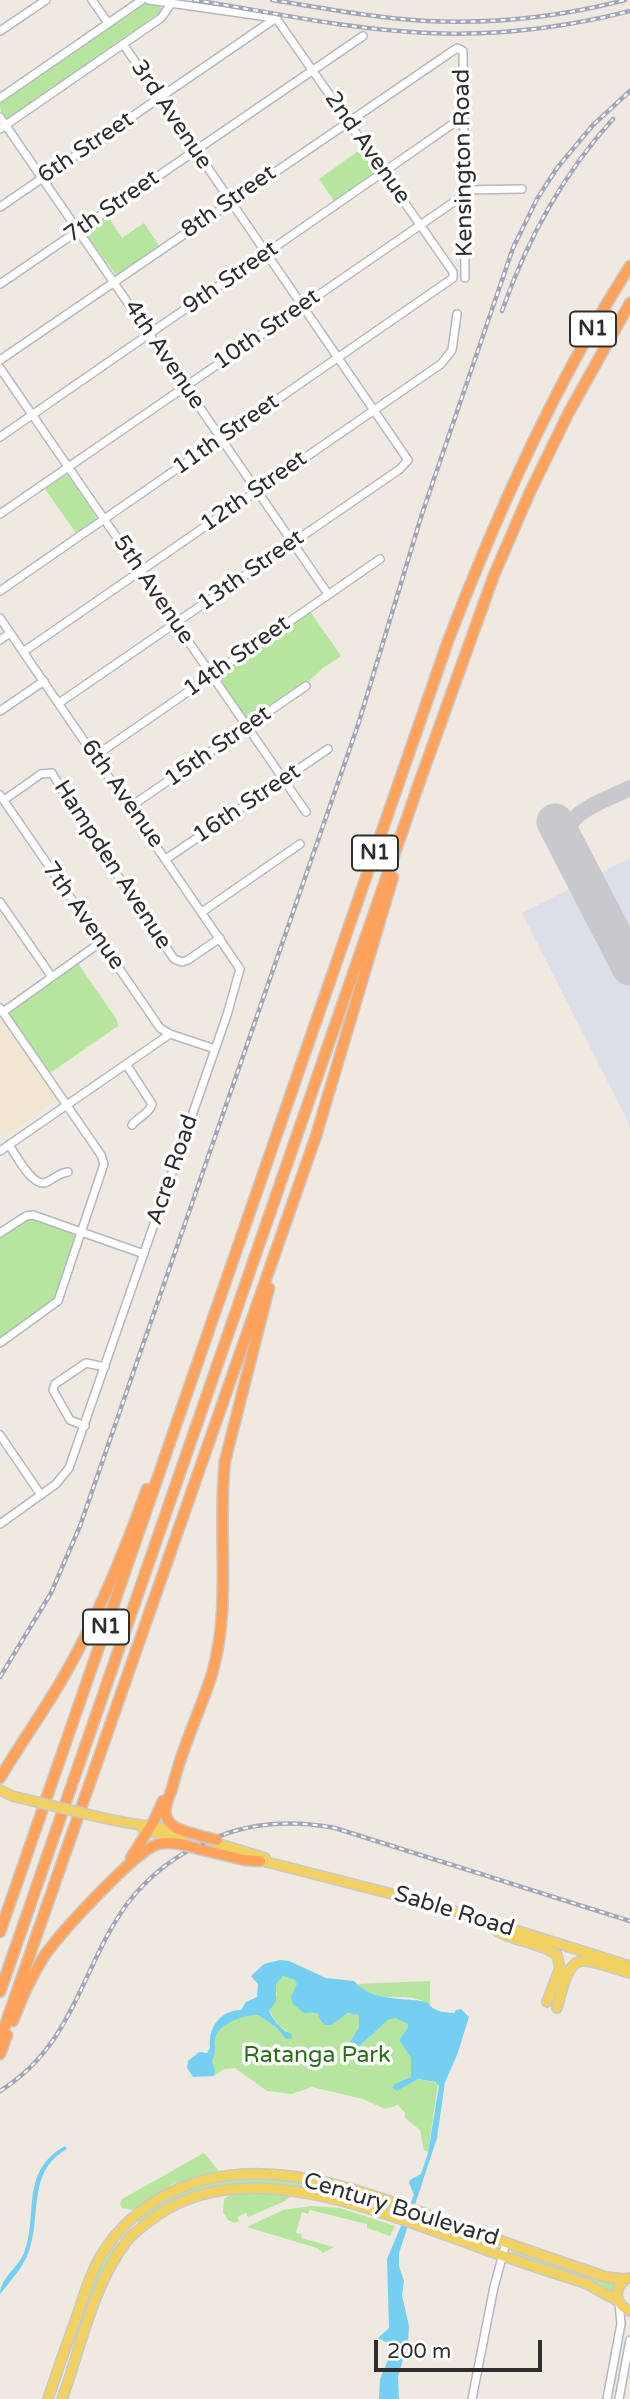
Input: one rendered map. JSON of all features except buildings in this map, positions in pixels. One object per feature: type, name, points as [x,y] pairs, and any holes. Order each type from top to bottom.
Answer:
[{"type":"highway","name":"N1","points":[[0,1933],[472,578],[498,514],[559,387],[630,266]]},
{"type":"highway","name":"N1","points":[[0,1992],[417,789],[494,575],[571,407],[630,303]]},
{"type":"highway","points":[[0,2040],[287,1220],[342,1055],[417,789]]},
{"type":"highway","points":[[260,1861],[244,1860],[203,1842],[169,1824],[166,1815],[174,1777],[212,1673],[217,1650],[223,1599],[222,1485],[225,1461],[287,1220]]},
{"type":"highway","points":[[0,1778],[37,1721],[85,1637],[129,1539],[212,1322]]},
{"type":"highway","points":[[113,1881],[174,1777]]},
{"type":"highway","points":[[0,2054],[25,1992],[44,1957],[56,1940],[102,1891],[151,1847],[168,1843],[203,1842]]},
{"type":"main road","name":"Sable Road","points":[[5,1794],[255,1853],[276,1863]]},
{"type":"main road","name":"Sable Road","points":[[260,1861],[382,1890],[630,1966]]},
{"type":"main road","points":[[484,1920],[493,1929],[542,1946],[557,1955],[560,1968],[547,2002]]},
{"type":"main road","points":[[557,2008],[567,1976],[572,1965],[577,1962],[591,1961],[630,1973]]},
{"type":"main road","name":"Century Boulevard","points":[[48,2399],[92,2273],[104,2249],[132,2218],[167,2193],[195,2182],[247,2174],[298,2176],[418,2211],[606,2277],[628,2278]]},
{"type":"main road","points":[[298,2176],[302,2186],[333,2198]]},
{"type":"main road","name":"Century Boulevard","points":[[62,2399],[107,2272],[127,2240],[154,2218],[189,2199],[232,2191],[277,2189],[333,2198],[586,2283],[630,2311]]},
{"type":"main road","name":"Century Boulevard","points":[[619,2302],[618,2289],[628,2278]]},
{"type":"street","points":[[0,31],[46,0]]},
{"type":"street","points":[[92,0],[108,23]]},
{"type":"street","points":[[0,97],[142,0]]},
{"type":"street","points":[[149,0],[276,19]]},
{"type":"street","points":[[3,127],[162,18],[172,4]]},
{"type":"street","name":"2nd Avenue","points":[[276,19],[453,272],[451,279]]},
{"type":"street","name":"6th Street","points":[[0,207],[276,19]]},
{"type":"street","name":"7th Street","points":[[0,284],[363,36]]},
{"type":"street","name":"3rd Avenue","points":[[122,44],[407,457],[408,463]]},
{"type":"street","name":"Kensington Road","points":[[460,48],[463,51],[466,278]]},
{"type":"street","name":"8th Street","points":[[0,360],[348,120],[453,49],[460,48]]},
{"type":"street","name":"4th Avenue","points":[[0,117],[3,127],[79,230],[328,594]]},
{"type":"street","name":"9th Street","points":[[0,437],[454,123],[463,120]]},
{"type":"street","points":[[464,192],[522,189]]},
{"type":"street","name":"10th Street","points":[[0,514],[464,192]]},
{"type":"street","name":"11th Street","points":[[0,591],[451,279]]},
{"type":"street","name":"12th Street","points":[[23,652],[448,357],[452,350],[457,314]]},
{"type":"street","name":"5th Avenue","points":[[0,368],[306,812]]},
{"type":"street","name":"13th Street","points":[[59,703],[408,463]]},
{"type":"street","name":"14th Street","points":[[95,755],[380,559]]},
{"type":"street","name":"6th Avenue","points":[[0,618],[239,965],[240,972]]},
{"type":"street","points":[[0,640],[10,633]]},
{"type":"street","points":[[0,711],[44,681]]},
{"type":"street","name":"15th Street","points":[[131,807],[306,686]]},
{"type":"street","name":"16th Street","points":[[166,859],[328,749]]},
{"type":"street","name":"Hampden Avenue","points":[[2,798],[41,774],[52,773],[82,823],[174,959],[182,962],[188,960],[220,938]]},
{"type":"street","name":"7th Avenue","points":[[2,798],[160,1028],[170,1034]]},
{"type":"street","points":[[202,912],[300,844]]},
{"type":"street","points":[[0,902],[52,977]]},
{"type":"street","points":[[0,1343],[56,1304],[104,1164],[103,1158],[67,1104],[1,1010],[102,942]]},
{"type":"street","name":"Acre Road","points":[[0,1524],[59,1481],[68,1470],[240,972]]},
{"type":"street","points":[[0,1151],[170,1034],[215,1049]]},
{"type":"street","points":[[126,1064],[152,1104],[132,1125]]},
{"type":"street","points":[[9,1145],[31,1178],[37,1182],[45,1183],[62,1172],[68,1172]]},
{"type":"street","points":[[0,1233],[29,1215],[144,1254]]},
{"type":"street","points":[[85,1426],[70,1420],[53,1390],[55,1384],[86,1363],[105,1367]]},
{"type":"street","points":[[0,1435],[41,1494]]},
{"type":"street","points":[[472,2399],[506,2242]]},
{"type":"street","points":[[607,2399],[621,2324],[619,2302]]},
{"type":"street","points":[[619,2399],[630,2340]]},
{"type":"shaded area","points":[[630,858],[630,1126],[522,913]]},
{"type":"shaded area","points":[[0,1017],[55,1096],[53,1102],[4,1137],[0,1136]]},
{"type":"green space","points":[[143,2],[160,4],[162,11],[8,119],[3,116],[0,100]]},
{"type":"green space","points":[[361,149],[374,168],[373,173],[334,201],[319,179]]},
{"type":"green space","points":[[107,215],[122,238],[144,223],[160,247],[116,275],[85,233],[86,229]]},
{"type":"green space","points":[[67,474],[97,518],[76,533],[45,489]]},
{"type":"green space","points":[[309,610],[341,656],[307,683],[250,721],[247,720],[218,679],[218,674]]},
{"type":"green space","points":[[77,962],[117,1020],[118,1026],[50,1073],[9,1011]]},
{"type":"green space","points":[[30,1217],[73,1231],[76,1240],[56,1299],[0,1341],[0,1236]]},
{"type":"green space","name":"Ratanga Park","points":[[283,1976],[296,1980],[310,2013],[319,2013],[325,2025],[347,2014],[359,2015],[359,2027],[351,2040],[355,2050],[388,2020],[395,2018],[408,2024],[399,2040],[411,2058],[411,2077],[392,2088],[397,2091],[418,2079],[438,2083],[428,2152],[424,2150],[420,2130],[405,2118],[405,2113],[398,2105],[385,2109],[363,2099],[312,2087],[292,2094],[267,2091],[235,2068],[224,2069],[214,2076],[212,2061],[215,2039],[221,2028],[227,2024],[239,2018],[258,2015],[282,2032],[288,2032],[279,2026],[269,2010],[277,1995],[275,1984]]},
{"type":"green space","name":"Ratanga Park","points":[[430,1981],[430,2006],[427,2002],[413,1998],[373,1994],[357,1984]]},
{"type":"green space","points":[[204,2153],[219,2171],[173,2184],[132,2210],[122,2208],[122,2199]]},
{"type":"green space","points":[[247,2178],[285,2178],[335,2187],[452,2226],[499,2247],[497,2250],[334,2195],[277,2186],[193,2194],[163,2207],[139,2223],[136,2219],[174,2195],[217,2182]]},
{"type":"green space","points":[[233,2193],[288,2194],[290,2197],[248,2217],[246,2213],[237,2217],[239,2221],[235,2223],[228,2220],[223,2212],[224,2199]]},
{"type":"green space","points":[[311,2206],[340,2208],[395,2226],[390,2236],[367,2228],[367,2224],[310,2210],[308,2214],[302,2212],[296,2233],[302,2234],[301,2238],[334,2247],[323,2253],[317,2248],[247,2227],[283,2210]]},
{"type":"green space","points":[[117,2242],[120,2245],[96,2286],[83,2319],[79,2318],[91,2282]]},
{"type":"green space","points":[[517,2250],[619,2280],[613,2295],[509,2253]]},
{"type":"water","points":[[289,1961],[326,1978],[354,1981],[361,1988],[378,1996],[427,2002],[435,2010],[442,2012],[454,2013],[461,2009],[469,2017],[445,2082],[437,2138],[399,2253],[399,2266],[404,2281],[402,2295],[409,2326],[408,2342],[398,2377],[399,2399],[379,2399],[380,2379],[393,2348],[378,2338],[389,2328],[387,2259],[414,2195],[410,2180],[421,2174],[428,2153],[439,2086],[436,2082],[418,2079],[397,2091],[392,2088],[411,2077],[411,2058],[399,2040],[408,2024],[395,2018],[388,2020],[355,2050],[349,2050],[348,2045],[359,2027],[359,2015],[348,2013],[331,2025],[325,2025],[317,2013],[304,2013],[293,2004],[291,1997],[297,1984],[295,1980],[283,1976],[276,1984],[276,2001],[269,2011],[278,2025],[291,2034],[292,2038],[286,2039],[277,2028],[258,2015],[239,2018],[217,2033],[212,2061],[214,2076],[193,2077],[187,2068],[188,2061],[199,2052],[207,2053],[216,2022],[233,2011],[241,2010],[246,2002],[257,1997],[258,1984],[251,1976],[264,1964]]},
{"type":"water","points":[[65,2146],[67,2149],[55,2158],[41,2180],[28,2255],[0,2294],[3,2283],[24,2253],[33,2195],[41,2168]]},
{"type":"taxiway","points":[[569,848],[567,836],[576,817],[596,803],[630,788]]},
{"type":"runway","points":[[555,822],[630,967]]},
{"type":"railway","points":[[194,0],[340,24],[428,33],[530,30],[630,11]]},
{"type":"railway","points":[[272,0],[388,18],[452,22],[527,18],[625,0]]},
{"type":"railway","points":[[0,1677],[51,1593],[80,1526],[358,725],[422,514],[513,248],[537,199],[557,168],[593,125],[630,91]]},
{"type":"railway","points":[[502,311],[523,259],[548,209],[578,163],[613,119]]},
{"type":"railway","points":[[0,2091],[25,2072],[45,2051],[61,2028],[111,1929],[136,1893],[164,1866],[186,1852],[240,1829],[272,1824],[335,1828],[630,1921]]}]
